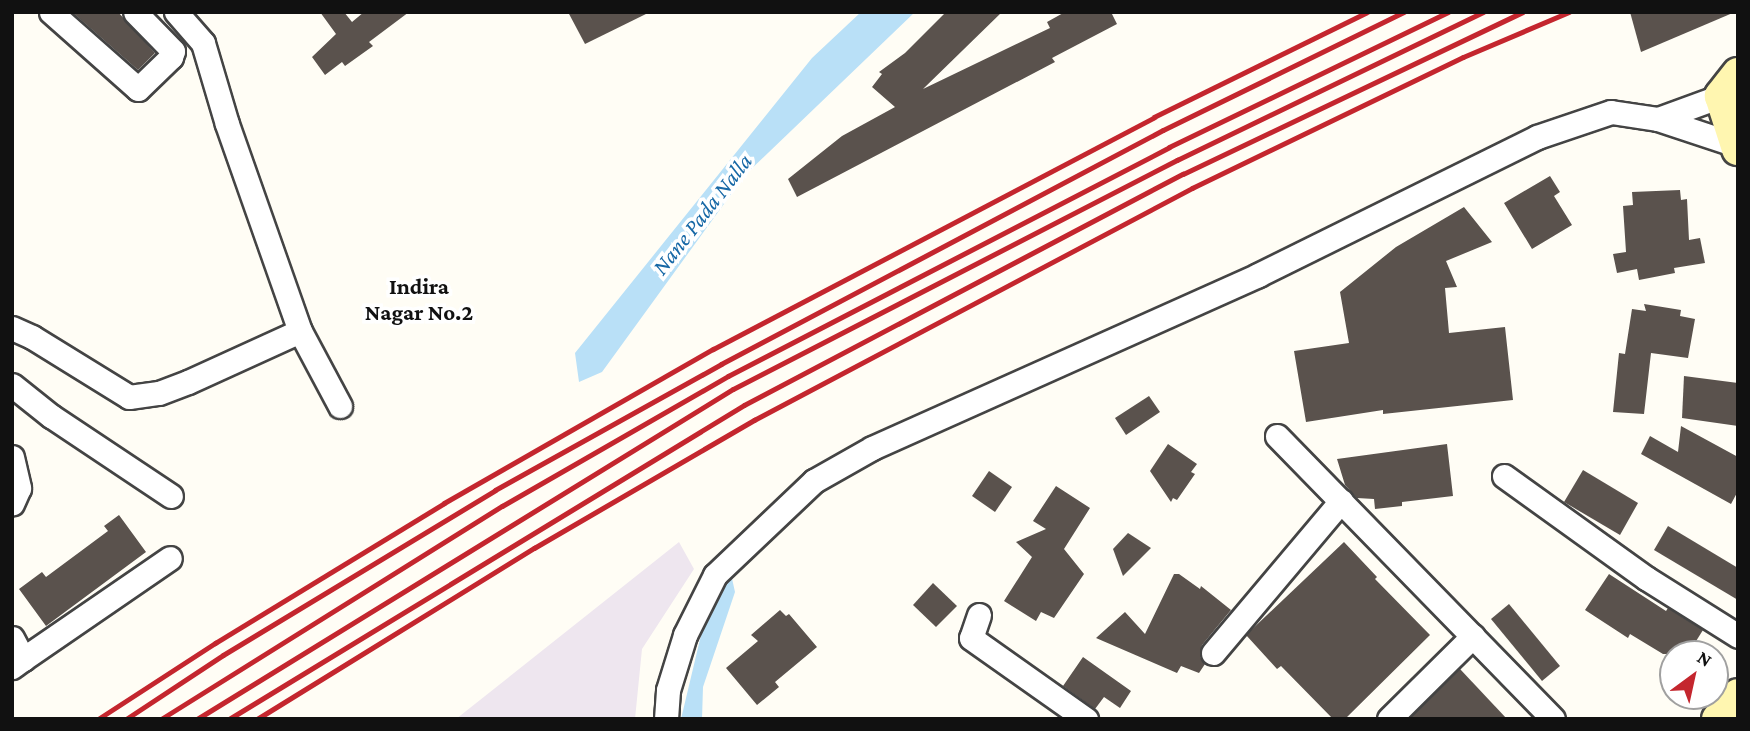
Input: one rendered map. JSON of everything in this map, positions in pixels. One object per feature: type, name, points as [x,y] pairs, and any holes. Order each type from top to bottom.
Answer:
[{"type":"street","points":[[51,12],[138,89],[171,57],[173,51],[135,12]]},
{"type":"street","points":[[176,12],[203,43],[227,124],[300,331],[340,406]]},
{"type":"street","points":[[666,719],[668,690],[685,635],[715,575],[814,481],[872,447],[1258,275],[1537,137],[1611,112],[1658,120],[1737,147],[1732,89],[1658,120]]},
{"type":"street","points":[[12,328],[32,337],[129,397],[159,393],[188,382],[300,331]]},
{"type":"street","points":[[12,385],[51,416],[171,496]]},
{"type":"street","points":[[1277,436],[1553,719]]},
{"type":"street","points":[[12,457],[19,488],[12,504]]},
{"type":"street","points":[[1504,476],[1646,578],[1738,636]]},
{"type":"street","points":[[1213,653],[1341,501]]},
{"type":"street","points":[[12,638],[18,663],[170,558]]},
{"type":"street","points":[[979,615],[971,638],[1086,719]]},
{"type":"street","points":[[1389,719],[1473,636]]},
{"type":"street","points":[[1718,719],[1738,695]]},
{"type":"shaded area","points":[[679,542],[694,569],[642,649],[635,719],[456,719]]},
{"type":"water","name":"Nane Pada Nalla","points":[[861,12],[915,12],[745,175],[602,372],[579,382],[575,353],[812,58]]},
{"type":"water","points":[[731,574],[735,592],[703,687],[702,719],[681,719],[712,589]]},
{"type":"building","points":[[72,12],[118,12],[155,53],[138,70]]},
{"type":"building","points":[[320,12],[344,12],[352,22],[364,12],[409,12],[369,42],[373,46],[345,66],[342,62],[325,75],[312,57],[336,34]]},
{"type":"building","points":[[568,12],[650,12],[585,44]]},
{"type":"building","points":[[946,12],[1002,12],[923,89],[1050,28],[1047,22],[1065,12],[1111,12],[1117,24],[1052,58],[1055,62],[797,197],[788,179],[842,136],[895,107],[872,87],[882,74],[879,72],[905,53]]},
{"type":"building","points":[[1630,12],[1735,12],[1641,52]]},
{"type":"building","points":[[1550,176],[1560,192],[1554,196],[1572,225],[1532,249],[1504,203]]},
{"type":"building","points":[[1680,190],[1681,200],[1687,199],[1689,240],[1700,238],[1705,263],[1674,268],[1675,273],[1639,280],[1637,269],[1617,273],[1613,254],[1626,252],[1623,206],[1633,205],[1632,192]]},
{"type":"building","points":[[1464,207],[1492,242],[1446,261],[1457,287],[1445,288],[1449,333],[1505,327],[1513,400],[1383,414],[1383,410],[1306,422],[1294,351],[1349,343],[1340,292],[1396,247]]},
{"type":"building","points":[[1644,304],[1681,310],[1680,316],[1695,319],[1688,358],[1651,353],[1644,414],[1613,412],[1619,353],[1625,354],[1632,309],[1646,311]]},
{"type":"building","points":[[1684,376],[1738,383],[1738,426],[1682,418]]},
{"type":"building","points":[[1149,396],[1160,412],[1126,435],[1115,418]]},
{"type":"building","points":[[1681,426],[1738,457],[1738,491],[1731,504],[1641,454],[1650,436],[1678,452]]},
{"type":"building","points":[[1168,444],[1197,464],[1191,472],[1195,474],[1177,500],[1173,498],[1171,502],[1150,471]]},
{"type":"building","points":[[1447,444],[1453,496],[1402,502],[1402,506],[1375,509],[1374,499],[1357,498],[1345,485],[1337,459]]},
{"type":"building","points":[[1583,470],[1638,503],[1620,535],[1564,502]]},
{"type":"building","points":[[989,471],[1012,487],[995,512],[972,496]]},
{"type":"building","points":[[1056,486],[1090,508],[1064,549],[1084,574],[1054,618],[1041,612],[1036,621],[1004,601],[1032,557],[1016,542],[1046,529],[1033,521]]},
{"type":"building","points":[[119,515],[146,552],[46,626],[19,589],[42,572],[46,577],[108,531],[104,526]]},
{"type":"building","points":[[1668,526],[1738,568],[1738,600],[1654,550]]},
{"type":"building","points":[[1128,533],[1151,548],[1123,576],[1113,549]]},
{"type":"building","points":[[1344,542],[1377,577],[1375,579],[1430,635],[1345,719],[1333,719],[1281,666],[1277,669],[1246,635]]},
{"type":"building","points":[[1174,574],[1179,574],[1200,589],[1201,586],[1231,610],[1202,645],[1200,657],[1205,664],[1199,673],[1181,666],[1177,673],[1096,638],[1125,612],[1145,634]]},
{"type":"building","points":[[1609,574],[1666,611],[1668,608],[1703,630],[1697,640],[1659,640],[1659,652],[1630,634],[1628,638],[1585,610]]},
{"type":"building","points":[[933,583],[957,606],[936,627],[913,605]]},
{"type":"building","points":[[1509,604],[1560,666],[1542,681],[1491,619]]},
{"type":"building","points":[[780,610],[786,616],[789,614],[817,647],[775,682],[779,687],[757,705],[726,668],[758,641],[751,635]]},
{"type":"building","points":[[1083,657],[1131,691],[1120,708],[1104,697],[1095,709],[1063,686]]},
{"type":"building","points":[[1460,669],[1507,719],[1409,719]]},
{"type":"railway","points":[[98,719],[215,643],[444,503],[713,349],[1154,117],[1367,12]]},
{"type":"railway","points":[[126,719],[223,655],[495,490],[721,364],[1163,130],[1404,12]]},
{"type":"railway","points":[[161,719],[502,506],[728,376],[1169,147],[1448,12]]},
{"type":"railway","points":[[197,719],[733,389],[1177,160],[1483,12]]},
{"type":"railway","points":[[229,719],[744,405],[1183,174],[1522,12]]},
{"type":"railway","points":[[257,719],[534,548],[754,420],[1192,188],[1463,57],[1569,12]]},
{"type":"district","name":"Indira Nagar No.2","points":[[419,299]]}]
